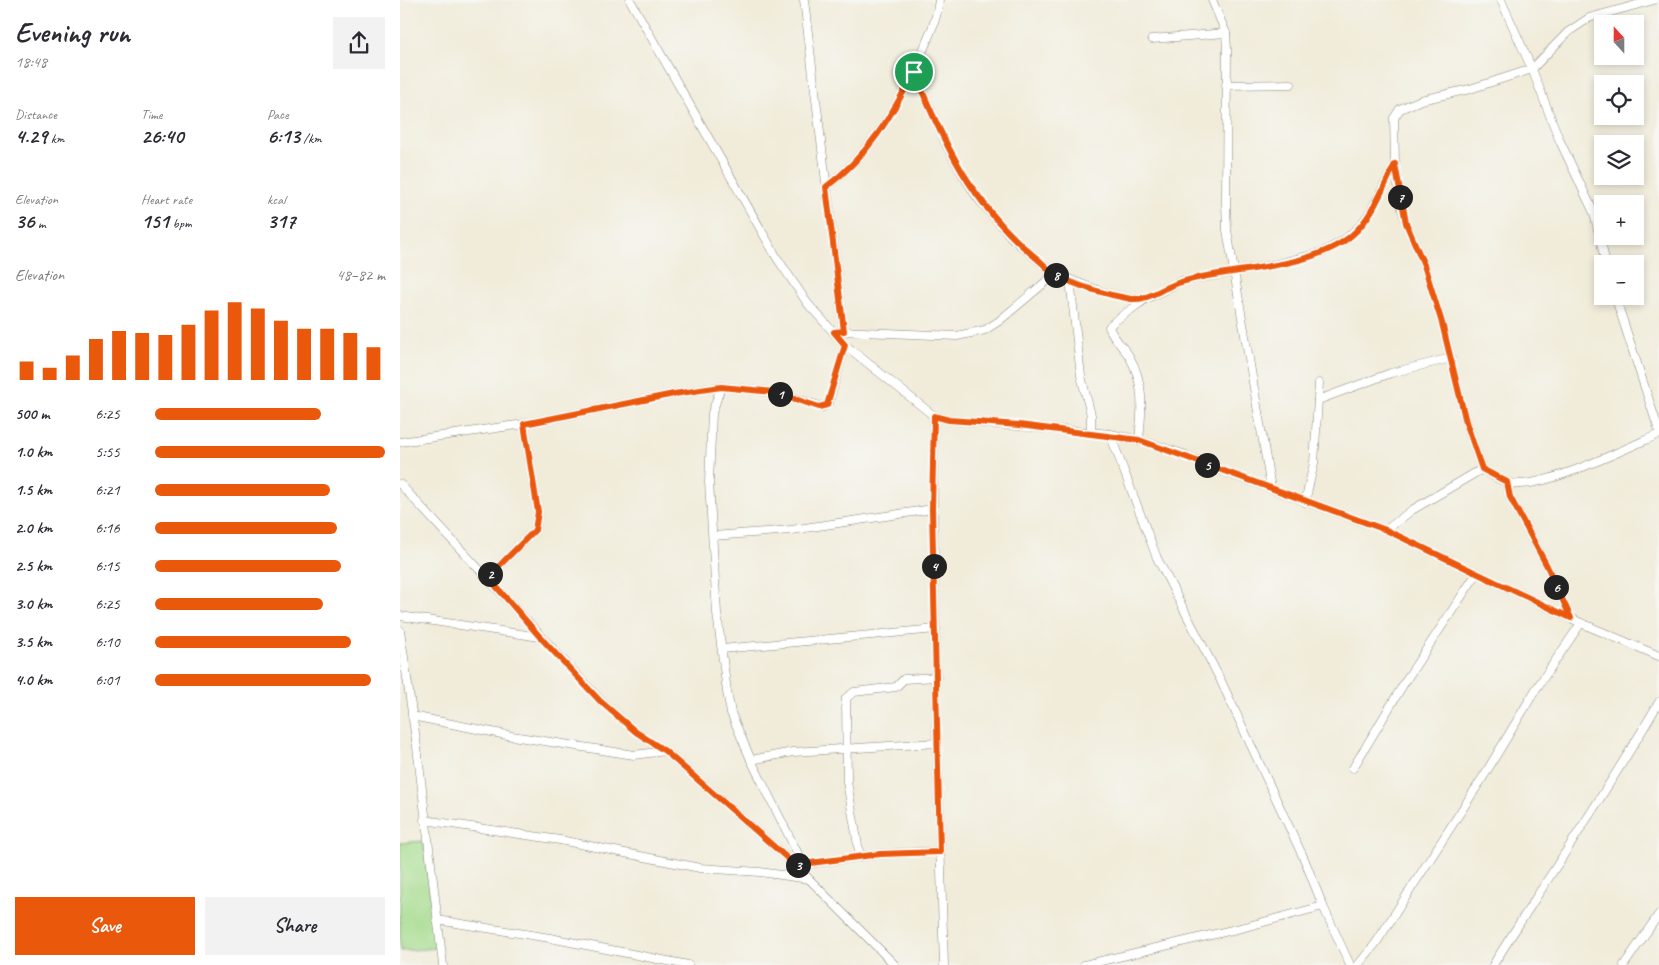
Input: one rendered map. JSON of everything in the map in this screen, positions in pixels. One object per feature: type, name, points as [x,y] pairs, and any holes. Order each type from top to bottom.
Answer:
[{"type":"street","points":[[630,0],[777,258],[808,304],[845,345],[934,416],[949,420],[1110,434],[1139,440],[1386,530],[1581,624],[1659,656]]},
{"type":"street","points":[[804,0],[844,331]]},
{"type":"street","points":[[826,187],[850,168],[878,135],[896,108],[936,22],[939,0]]},
{"type":"street","points":[[1212,0],[1226,33],[1226,202],[1228,230],[1272,488]]},
{"type":"street","points":[[1501,0],[1532,69],[1550,118],[1594,213],[1604,255]]},
{"type":"street","points":[[1618,305],[1659,433],[1547,478],[1526,484],[1507,482],[1482,469],[1466,422],[1451,358],[1424,265],[1406,223],[1395,164],[1394,118],[1400,109],[1421,100],[1470,89],[1532,69],[1568,32],[1589,18],[1654,0]]},
{"type":"street","points":[[1152,39],[1226,33]]},
{"type":"street","points":[[914,72],[945,142],[977,197],[1013,239],[1055,274],[1116,296],[1144,300]]},
{"type":"street","points":[[1226,85],[1292,84]]},
{"type":"street","points":[[1139,440],[1142,399],[1138,377],[1129,357],[1109,327],[1112,322],[1132,311],[1144,300],[1182,281],[1235,272],[1323,252],[1344,241],[1353,235],[1371,211],[1395,164]]},
{"type":"street","points":[[834,332],[957,336],[974,333],[999,321],[1055,274]]},
{"type":"street","points":[[1070,280],[1081,376],[1091,415],[1090,432]]},
{"type":"street","points":[[400,442],[524,424],[690,391],[721,387],[774,392],[823,407],[829,402],[845,345]]},
{"type":"street","points":[[1318,400],[1391,373],[1451,358]]},
{"type":"street","points":[[1305,502],[1314,463],[1319,383]]},
{"type":"street","points":[[721,387],[712,413],[709,482],[722,649],[731,713],[799,865],[809,879],[896,965]]},
{"type":"street","points":[[934,416],[932,509],[944,965]]},
{"type":"street","points":[[488,577],[531,535],[537,524],[538,512],[524,424]]},
{"type":"street","points":[[1110,434],[1157,558],[1220,681],[1305,861],[1350,965]]},
{"type":"street","points":[[1386,530],[1412,510],[1482,469]]},
{"type":"street","points":[[1507,482],[1510,497],[1547,566],[1571,618]]},
{"type":"street","points":[[400,484],[488,577],[540,637],[618,718],[665,751],[799,865],[860,857],[940,852]]},
{"type":"street","points":[[713,536],[791,530],[932,509]]},
{"type":"street","points":[[1353,768],[1406,680],[1477,573]]},
{"type":"street","points":[[400,616],[540,637]]},
{"type":"street","points":[[1358,965],[1376,943],[1490,766],[1540,683],[1581,624]]},
{"type":"street","points":[[722,649],[936,629]]},
{"type":"street","points":[[400,630],[443,965]]},
{"type":"street","points":[[860,857],[847,782],[846,702],[849,694],[892,688],[904,679],[937,677]]},
{"type":"street","points":[[1493,965],[1596,806],[1659,702]]},
{"type":"street","points":[[412,716],[615,753],[643,755],[665,751]]},
{"type":"street","points":[[751,760],[793,752],[846,747],[937,743]]},
{"type":"street","points":[[424,820],[580,844],[700,868],[760,872],[809,879]]},
{"type":"street","points":[[1084,965],[1245,927],[1323,906]]},
{"type":"street","points":[[1624,965],[1659,914]]},
{"type":"street","points":[[437,920],[550,938],[688,965]]},
{"type":"green space","points":[[423,841],[438,948],[400,951],[400,843]]},
{"type":"route","points":[[914,72],[945,142],[962,172],[977,197],[1013,239],[1055,274],[1116,296],[1131,299],[1144,300],[1182,281],[1235,272],[1323,252],[1353,235],[1371,211],[1395,164],[1401,205],[1406,223],[1424,265],[1442,323],[1466,422],[1482,469],[1507,482],[1510,497],[1547,566],[1571,618],[1386,530],[1305,502],[1186,455],[1139,440],[1110,434],[1019,425],[964,422],[934,416],[932,509],[940,852],[902,852],[795,865],[665,751],[618,718],[573,673],[488,577],[531,535],[537,524],[538,512],[524,424],[674,394],[721,387],[774,392],[819,407],[827,405],[845,345],[834,332],[844,331],[826,187],[858,160],[878,135],[896,108],[914,72]]}]
